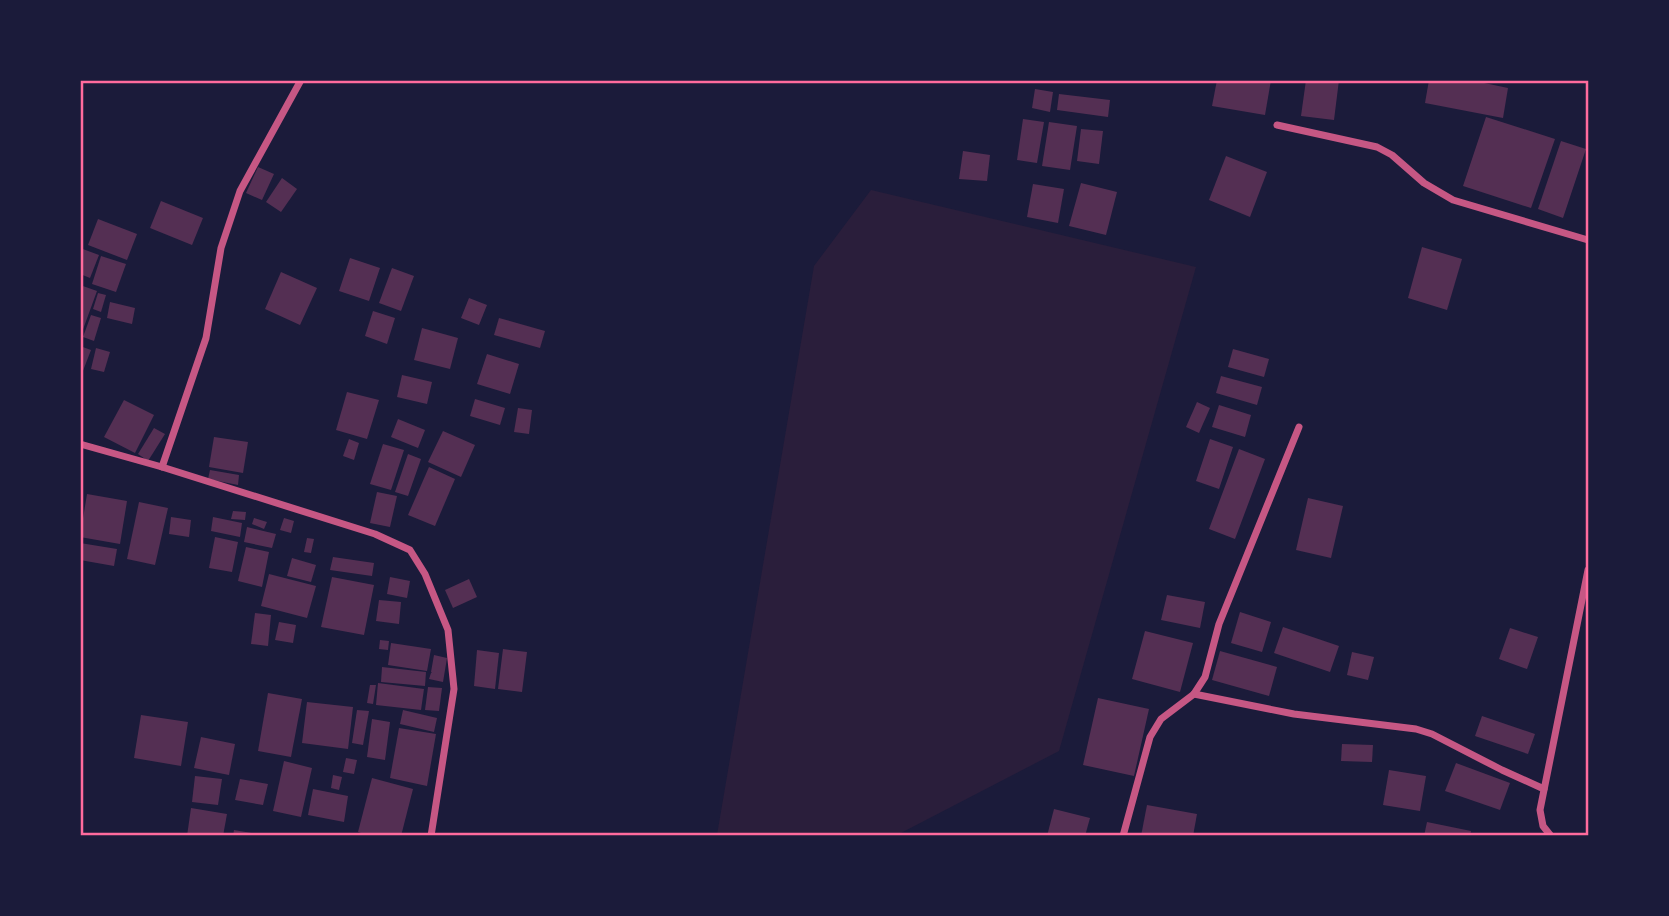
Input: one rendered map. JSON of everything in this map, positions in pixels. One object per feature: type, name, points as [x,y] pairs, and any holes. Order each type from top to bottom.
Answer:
[{"type":"street","points":[[163,467],[206,338],[220,248],[240,191],[301,80]]},
{"type":"street","points":[[1277,125],[1377,147],[1392,155],[1424,183],[1453,200],[1588,240]]},
{"type":"street","points":[[1123,835],[1150,737],[1161,719],[1194,694],[1205,677],[1219,624],[1299,427]]},
{"type":"street","points":[[80,444],[163,467],[375,534],[410,550],[425,574],[448,630],[454,690],[431,835]]},
{"type":"street","points":[[1551,835],[1544,826],[1540,810],[1588,570]]},
{"type":"street","points":[[1194,694],[1294,713],[1416,729],[1432,734],[1544,789]]},
{"type":"shaded area","points":[[871,190],[1196,267],[1059,751],[897,835],[717,835],[814,266]]},
{"type":"building","points":[[1217,80],[1271,80],[1265,115],[1212,106]]},
{"type":"building","points":[[1306,80],[1339,80],[1334,120],[1301,116]]},
{"type":"building","points":[[1429,80],[1470,80],[1508,88],[1503,118],[1425,103]]},
{"type":"building","points":[[1035,89],[1053,92],[1050,112],[1032,108]]},
{"type":"building","points":[[1059,94],[1110,100],[1108,117],[1057,110]]},
{"type":"building","points":[[1486,117],[1555,139],[1531,208],[1463,186]]},
{"type":"building","points":[[1023,119],[1044,122],[1037,163],[1017,160]]},
{"type":"building","points":[[1049,122],[1077,126],[1070,170],[1042,166]]},
{"type":"building","points":[[1081,129],[1103,131],[1099,164],[1077,161]]},
{"type":"building","points":[[1561,141],[1586,149],[1563,218],[1538,209]]},
{"type":"building","points":[[963,151],[990,155],[987,181],[959,179]]},
{"type":"building","points":[[1226,156],[1267,172],[1250,217],[1209,200]]},
{"type":"building","points":[[258,167],[274,174],[262,200],[246,193]]},
{"type":"building","points":[[282,178],[297,189],[281,212],[266,202]]},
{"type":"building","points":[[1081,183],[1117,192],[1106,235],[1069,226]]},
{"type":"building","points":[[1033,184],[1064,189],[1058,223],[1027,217]]},
{"type":"building","points":[[161,201],[203,218],[192,245],[150,228]]},
{"type":"building","points":[[98,219],[137,234],[127,260],[88,245]]},
{"type":"building","points":[[1422,247],[1462,259],[1447,310],[1408,298]]},
{"type":"building","points":[[80,248],[99,255],[90,278],[80,274]]},
{"type":"building","points":[[101,256],[126,264],[116,292],[92,284]]},
{"type":"building","points":[[350,258],[380,268],[369,301],[339,291]]},
{"type":"building","points":[[392,268],[414,276],[401,311],[379,303]]},
{"type":"building","points":[[281,272],[317,288],[300,325],[265,309]]},
{"type":"building","points":[[80,285],[97,291],[81,335],[80,335]]},
{"type":"building","points":[[98,293],[106,295],[101,312],[93,309]]},
{"type":"building","points":[[469,298],[487,305],[479,325],[461,318]]},
{"type":"building","points":[[110,302],[135,308],[132,324],[107,318]]},
{"type":"building","points":[[373,311],[395,318],[387,344],[365,336]]},
{"type":"building","points":[[91,315],[101,318],[94,341],[83,337]]},
{"type":"building","points":[[499,318],[545,331],[540,348],[494,335]]},
{"type":"building","points":[[422,328],[458,338],[450,369],[414,360]]},
{"type":"building","points":[[80,346],[91,350],[81,376],[80,376]]},
{"type":"building","points":[[96,348],[110,352],[104,372],[91,369]]},
{"type":"building","points":[[1233,349],[1269,359],[1264,377],[1228,367]]},
{"type":"building","points":[[487,354],[519,364],[510,394],[477,384]]},
{"type":"building","points":[[402,375],[432,382],[427,404],[397,397]]},
{"type":"building","points":[[1221,376],[1262,387],[1257,405],[1216,393]]},
{"type":"building","points":[[347,392],[379,400],[367,439],[336,430]]},
{"type":"building","points":[[475,399],[505,408],[500,425],[470,416]]},
{"type":"building","points":[[124,400],[154,415],[135,453],[104,437]]},
{"type":"building","points":[[1197,402],[1210,408],[1199,433],[1186,427]]},
{"type":"building","points":[[1219,405],[1251,415],[1245,437],[1212,427]]},
{"type":"building","points":[[518,408],[532,410],[529,434],[514,432]]},
{"type":"building","points":[[398,419],[425,430],[418,448],[391,437]]},
{"type":"building","points":[[154,428],[165,434],[148,461],[138,454]]},
{"type":"building","points":[[443,431],[475,445],[461,477],[428,462]]},
{"type":"building","points":[[214,437],[248,442],[243,473],[209,467]]},
{"type":"building","points":[[349,439],[359,443],[354,460],[343,456]]},
{"type":"building","points":[[1210,439],[1233,447],[1219,489],[1196,481]]},
{"type":"building","points":[[383,444],[404,450],[391,490],[370,484]]},
{"type":"building","points":[[1239,449],[1265,459],[1235,539],[1209,529]]},
{"type":"building","points":[[408,454],[421,459],[408,496],[395,492]]},
{"type":"building","points":[[429,467],[455,479],[435,526],[408,515]]},
{"type":"building","points":[[210,470],[239,475],[238,485],[208,479]]},
{"type":"building","points":[[377,492],[397,496],[390,527],[370,523]]},
{"type":"building","points":[[87,494],[127,501],[120,544],[80,537]]},
{"type":"building","points":[[1308,498],[1343,506],[1331,558],[1296,550]]},
{"type":"building","points":[[139,502],[168,508],[155,565],[127,559]]},
{"type":"building","points":[[233,511],[246,512],[245,520],[231,519]]},
{"type":"building","points":[[171,517],[191,520],[189,537],[169,534]]},
{"type":"building","points":[[213,517],[242,523],[240,537],[211,531]]},
{"type":"building","points":[[254,518],[267,522],[264,529],[252,524]]},
{"type":"building","points":[[284,518],[294,521],[291,533],[280,530]]},
{"type":"building","points":[[247,527],[276,534],[272,548],[244,542]]},
{"type":"building","points":[[215,537],[238,542],[232,572],[209,568]]},
{"type":"building","points":[[307,538],[314,539],[311,553],[304,552]]},
{"type":"building","points":[[80,543],[117,549],[114,566],[80,560]]},
{"type":"building","points":[[246,547],[269,552],[262,587],[238,581]]},
{"type":"building","points":[[333,557],[374,563],[372,576],[330,570]]},
{"type":"building","points":[[292,558],[316,565],[311,582],[287,576]]},
{"type":"building","points":[[269,574],[316,586],[307,618],[261,606]]},
{"type":"building","points":[[332,577],[374,585],[364,635],[321,627]]},
{"type":"building","points":[[390,577],[410,581],[407,598],[387,594]]},
{"type":"building","points":[[469,579],[477,597],[453,608],[445,590]]},
{"type":"building","points":[[1167,595],[1205,602],[1200,628],[1161,620]]},
{"type":"building","points":[[379,600],[401,602],[399,624],[376,621]]},
{"type":"building","points":[[1240,612],[1271,622],[1262,652],[1231,643]]},
{"type":"building","points":[[255,613],[271,615],[268,646],[251,644]]},
{"type":"building","points":[[279,622],[296,625],[293,643],[275,640]]},
{"type":"building","points":[[1283,627],[1339,646],[1330,672],[1274,653]]},
{"type":"building","points":[[1510,628],[1538,637],[1527,669],[1499,659]]},
{"type":"building","points":[[1145,631],[1193,643],[1180,692],[1132,679]]},
{"type":"building","points":[[380,640],[389,641],[388,650],[379,649]]},
{"type":"building","points":[[391,643],[431,649],[427,671],[388,665]]},
{"type":"building","points":[[503,649],[527,652],[522,692],[498,689]]},
{"type":"building","points":[[477,650],[499,653],[495,689],[474,686]]},
{"type":"building","points":[[1220,651],[1277,667],[1269,696],[1212,680]]},
{"type":"building","points":[[1352,652],[1374,657],[1368,680],[1347,675]]},
{"type":"building","points":[[434,655],[447,658],[443,682],[429,679]]},
{"type":"building","points":[[382,667],[426,672],[425,686],[381,682]]},
{"type":"building","points":[[378,683],[424,689],[421,710],[376,705]]},
{"type":"building","points":[[370,685],[376,685],[373,704],[367,703]]},
{"type":"building","points":[[428,687],[442,688],[439,711],[425,710]]},
{"type":"building","points":[[268,693],[302,699],[291,757],[258,751]]},
{"type":"building","points":[[1098,698],[1149,709],[1134,776],[1083,765]]},
{"type":"building","points":[[307,702],[353,707],[348,749],[302,743]]},
{"type":"building","points":[[357,710],[369,711],[363,745],[352,743]]},
{"type":"building","points":[[403,710],[437,718],[434,732],[400,724]]},
{"type":"building","points":[[141,715],[188,722],[181,766],[134,758]]},
{"type":"building","points":[[1482,716],[1535,734],[1528,754],[1475,736]]},
{"type":"building","points":[[372,719],[390,722],[385,760],[367,757]]},
{"type":"building","points":[[399,728],[436,734],[427,786],[390,778]]},
{"type":"building","points":[[201,737],[235,744],[229,775],[194,768]]},
{"type":"building","points":[[1342,744],[1373,745],[1372,762],[1341,761]]},
{"type":"building","points":[[346,758],[357,760],[354,774],[343,772]]},
{"type":"building","points":[[284,761],[312,768],[301,817],[273,811]]},
{"type":"building","points":[[1456,763],[1510,783],[1500,810],[1445,791]]},
{"type":"building","points":[[1389,770],[1426,776],[1420,811],[1383,805]]},
{"type":"building","points":[[333,775],[342,777],[339,790],[331,788]]},
{"type":"building","points":[[195,776],[222,779],[218,805],[192,802]]},
{"type":"building","points":[[372,778],[413,789],[401,836],[370,836],[358,832]]},
{"type":"building","points":[[240,779],[268,784],[263,805],[235,800]]},
{"type":"building","points":[[313,789],[348,796],[344,822],[308,815]]},
{"type":"building","points":[[1147,805],[1197,814],[1193,836],[1141,836]]},
{"type":"building","points":[[191,808],[227,814],[223,836],[187,836]]},
{"type":"building","points":[[1054,809],[1090,818],[1085,836],[1047,836]]},
{"type":"building","points":[[1427,822],[1471,831],[1470,836],[1424,836]]},
{"type":"building","points":[[234,830],[258,834],[258,836],[233,836]]}]
